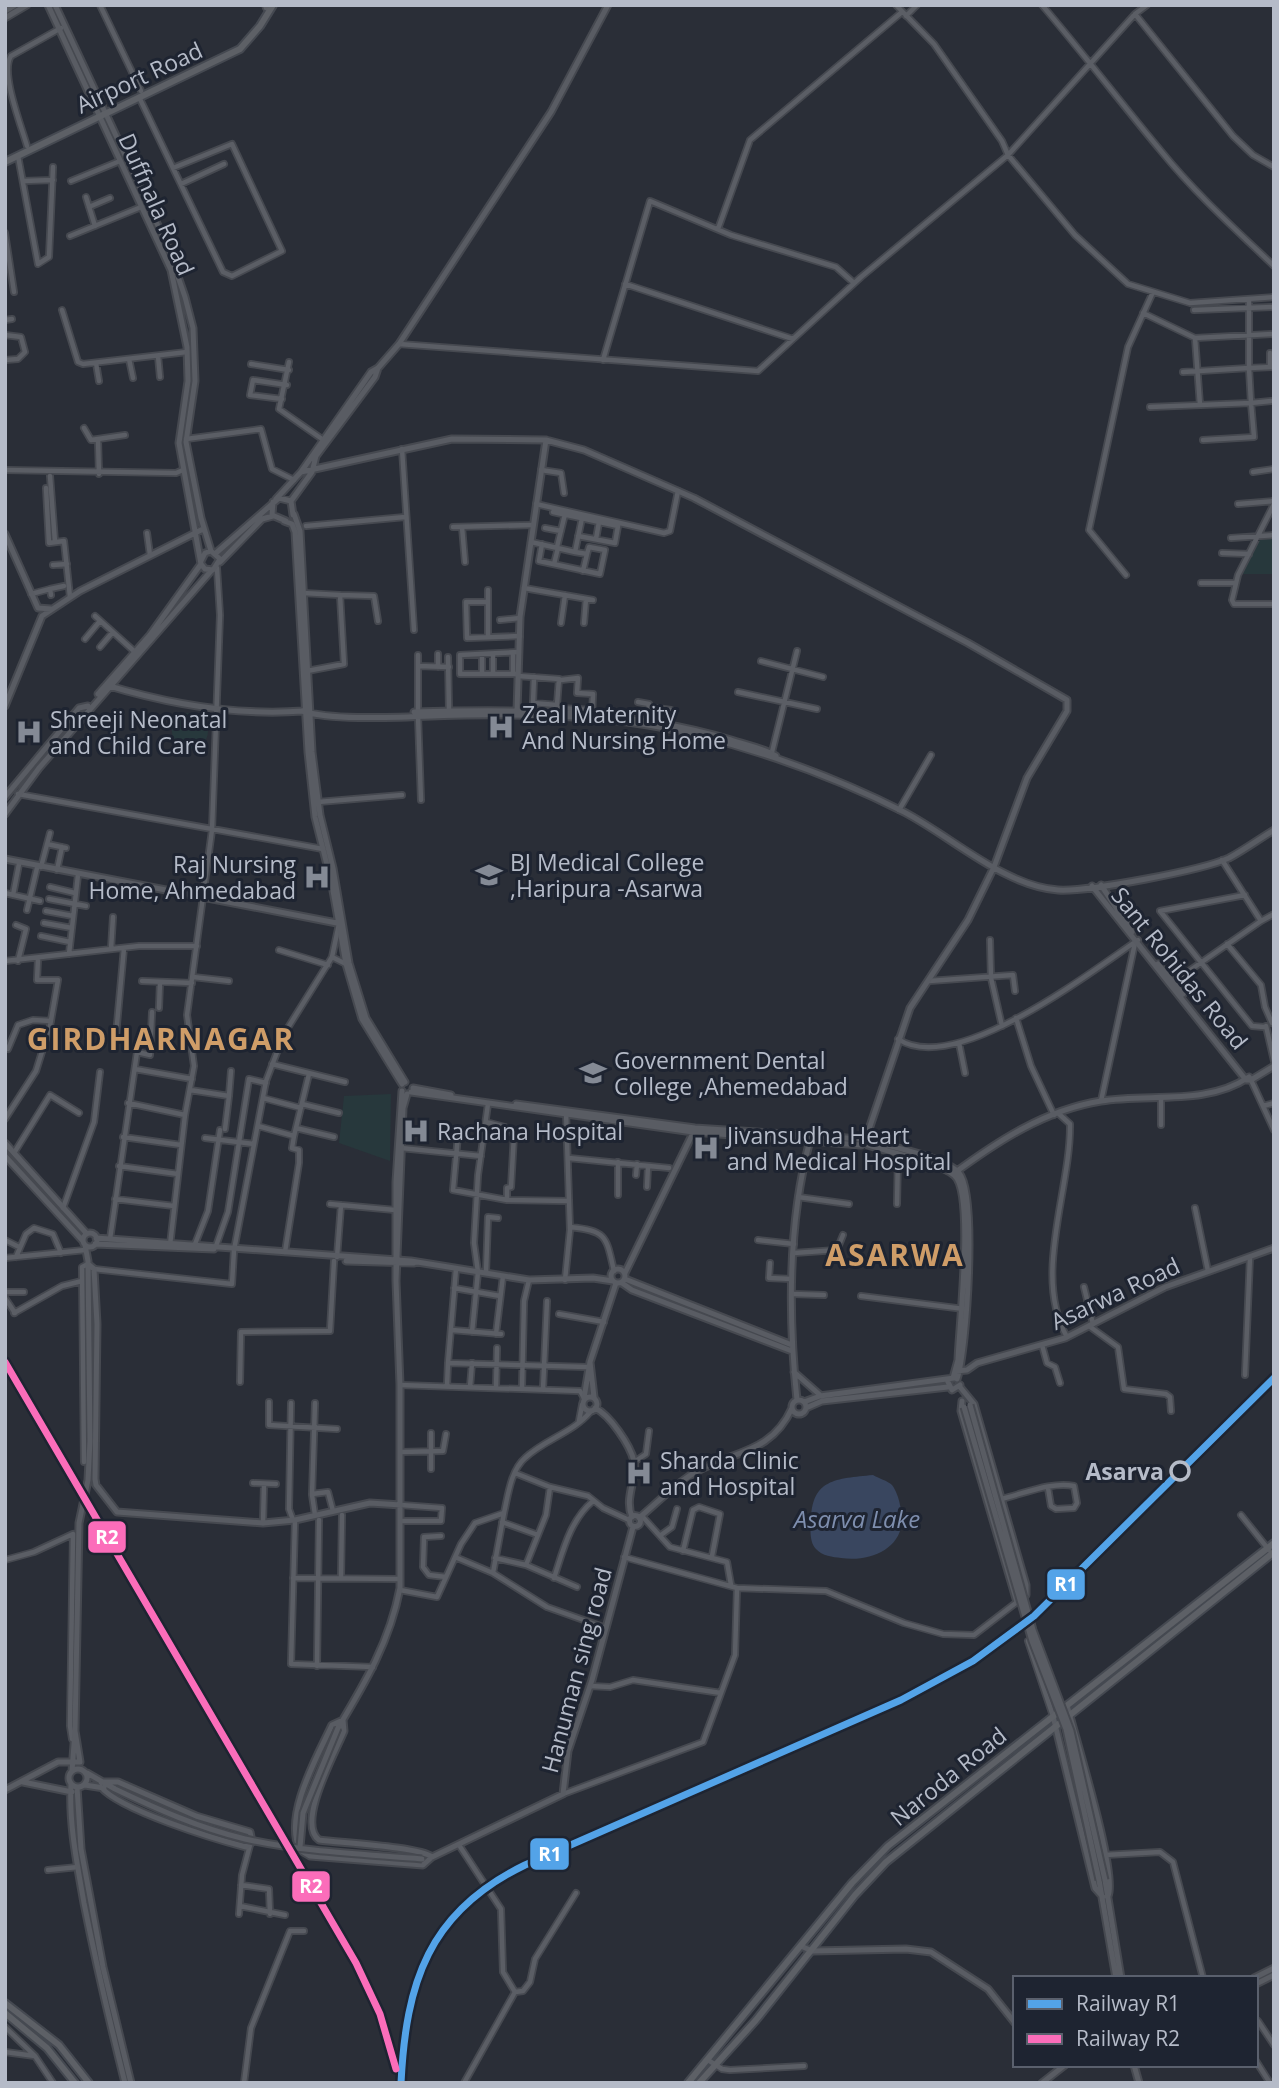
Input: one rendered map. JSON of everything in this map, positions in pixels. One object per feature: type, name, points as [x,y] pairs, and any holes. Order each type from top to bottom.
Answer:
[{"type":"main road","name":"Airport Road","points":[[5,159],[27,146],[240,49],[268,6]]},
{"type":"main road","name":"Airport Road","points":[[5,159],[18,155],[101,112]]},
{"type":"main road","name":"Naroda Road","points":[[699,2083],[812,1951],[855,1895],[887,1862],[1271,1551],[1274,1543]]},
{"type":"main road","name":"Naroda Road","points":[[688,2083],[852,1883],[888,1846],[1067,1705],[1271,1551]]},
{"type":"main road","points":[[5,2003],[59,2045],[89,2083]]},
{"type":"main road","points":[[5,2013],[47,2048],[75,2083]]},
{"type":"street","points":[[5,11],[15,5]]},
{"type":"street","points":[[5,18],[27,5]]},
{"type":"street","points":[[48,5],[167,245],[193,328],[195,370],[186,439],[203,529],[216,567],[220,615],[212,830],[187,1015],[194,1066],[181,1144],[170,1245]]},
{"type":"street","points":[[55,5],[101,112]]},
{"type":"street","points":[[100,5],[173,168],[223,272],[228,276],[282,251],[232,144],[173,168]]},
{"type":"street","points":[[5,814],[18,794],[135,653],[205,553],[213,552],[274,501],[294,480],[371,372],[378,368],[399,344],[551,112],[608,5]]},
{"type":"street","points":[[896,5],[934,44],[1002,141],[1008,155],[1075,235],[1128,284],[1190,303],[1274,297]]},
{"type":"street","points":[[718,229],[750,139],[917,5]]},
{"type":"street","points":[[1042,5],[1178,171],[1274,266]]},
{"type":"street","points":[[399,344],[758,371],[854,283],[1008,155],[1135,14],[1147,5]]},
{"type":"street","points":[[1135,14],[1233,136],[1253,155],[1274,167]]},
{"type":"street","points":[[27,146],[6,74],[7,62],[11,56],[61,28]]},
{"type":"street","name":"Duffnala Road","points":[[101,112],[120,161],[171,270],[187,352],[188,381],[179,443],[201,562]]},
{"type":"street","points":[[18,155],[38,264],[49,257],[53,167]]},
{"type":"street","points":[[71,181],[120,161]]},
{"type":"street","points":[[181,184],[225,164]]},
{"type":"street","points":[[23,181],[53,180]]},
{"type":"street","points":[[86,197],[96,226]]},
{"type":"street","points":[[89,208],[110,198]]},
{"type":"street","points":[[603,360],[650,201],[718,229],[836,267],[854,283]]},
{"type":"street","points":[[71,236],[141,207]]},
{"type":"street","points":[[5,233],[13,292]]},
{"type":"street","points":[[625,284],[793,339]]},
{"type":"street","points":[[1126,575],[1090,530],[1128,347],[1153,292]]},
{"type":"street","points":[[1203,440],[1254,438],[1249,368],[1249,300]]},
{"type":"street","points":[[1194,310],[1274,307]]},
{"type":"street","points":[[62,310],[78,362],[96,363],[187,352]]},
{"type":"street","points":[[1143,313],[1195,338],[1274,334]]},
{"type":"street","points":[[5,320],[12,319]]},
{"type":"street","points":[[5,335],[21,337],[25,352],[18,359],[5,360]]},
{"type":"street","points":[[1195,338],[1200,405]]},
{"type":"street","points":[[1183,372],[1272,367],[1270,353]]},
{"type":"street","points":[[158,356],[160,377]]},
{"type":"street","points":[[130,359],[133,378]]},
{"type":"street","points":[[289,362],[287,385],[279,409],[322,439]]},
{"type":"street","points":[[96,363],[99,381]]},
{"type":"street","points":[[251,364],[289,370]]},
{"type":"street","points":[[101,1784],[215,1831],[300,1847],[303,1813],[338,1728],[374,1667],[394,1622],[401,1579],[402,1521],[395,1210],[407,1088],[366,1018],[349,963],[341,923],[318,802],[307,711],[300,531],[291,501],[312,472],[316,456],[375,377],[378,368]]},
{"type":"street","points":[[282,399],[250,395],[253,380],[287,385]]},
{"type":"street","points":[[1150,407],[1271,401]]},
{"type":"street","points":[[84,428],[88,439],[125,435]]},
{"type":"street","points":[[186,439],[261,429],[272,470],[294,480]]},
{"type":"street","points":[[301,472],[312,472],[402,448],[452,439],[546,440],[584,450],[678,491],[968,643],[1067,700],[1067,711],[1025,781],[994,867],[964,926],[910,1008],[865,1142]]},
{"type":"street","points":[[98,440],[99,474]]},
{"type":"street","points":[[517,713],[516,653],[546,440]]},
{"type":"street","points":[[402,448],[414,630]]},
{"type":"street","points":[[1253,472],[1274,469]]},
{"type":"street","points":[[5,470],[99,474],[183,470]]},
{"type":"street","points":[[541,470],[561,473],[564,493]]},
{"type":"street","points":[[50,476],[55,542]]},
{"type":"street","points":[[46,488],[49,543],[64,541],[70,597]]},
{"type":"street","points":[[536,504],[664,533],[670,531],[673,522],[678,491]]},
{"type":"street","points":[[274,501],[283,497],[291,501]]},
{"type":"street","points":[[274,501],[271,512],[275,518]]},
{"type":"street","points":[[1238,504],[1274,503],[1235,583],[1233,604],[1274,604]]},
{"type":"street","points":[[553,512],[618,526],[615,543],[578,536]]},
{"type":"street","points":[[284,521],[294,514]]},
{"type":"street","points":[[554,564],[565,514]]},
{"type":"street","points":[[5,807],[88,706],[216,567],[267,516],[292,524],[295,532],[311,788],[341,923],[346,964],[362,1019],[407,1088],[395,1262]]},
{"type":"street","points":[[306,526],[405,517]]},
{"type":"street","points":[[575,552],[582,518]]},
{"type":"street","points":[[596,539],[599,522]]},
{"type":"street","points":[[453,527],[533,525]]},
{"type":"street","points":[[463,527],[465,562]]},
{"type":"street","points":[[545,528],[561,531]]},
{"type":"street","points":[[5,706],[38,625],[51,609],[203,529]]},
{"type":"street","points":[[147,533],[150,555]]},
{"type":"street","points":[[5,534],[38,608],[38,625]]},
{"type":"street","points":[[1231,538],[1274,535]]},
{"type":"street","points":[[531,542],[587,554]]},
{"type":"street","points":[[542,544],[539,561],[583,571],[600,574],[605,550],[589,547],[583,571]]},
{"type":"street","points":[[1222,553],[1249,554]]},
{"type":"street","points":[[201,562],[216,567]]},
{"type":"street","points":[[53,565],[66,564]]},
{"type":"street","points":[[1201,583],[1235,583]]},
{"type":"street","points":[[31,594],[51,592],[64,586]]},
{"type":"street","points":[[524,588],[593,600]]},
{"type":"street","points":[[488,590],[488,637]]},
{"type":"street","points":[[303,593],[374,596],[378,621]]},
{"type":"street","points":[[307,671],[344,664],[340,595]]},
{"type":"street","points":[[561,622],[565,595]]},
{"type":"street","points":[[584,623],[586,599]]},
{"type":"street","points":[[488,602],[466,602],[467,638],[520,636]]},
{"type":"street","points":[[38,608],[51,609]]},
{"type":"street","points":[[95,616],[135,653]]},
{"type":"street","points":[[500,620],[520,618]]},
{"type":"street","points":[[85,639],[100,621]]},
{"type":"street","points":[[100,647],[112,633]]},
{"type":"street","points":[[771,755],[797,651]]},
{"type":"street","points":[[493,653],[493,674]]},
{"type":"street","points":[[516,653],[460,655],[460,674],[517,675],[559,679],[557,705],[533,703],[534,677]]},
{"type":"street","points":[[438,654],[438,667]]},
{"type":"street","points":[[482,654],[482,674]]},
{"type":"street","points":[[418,655],[421,800]]},
{"type":"street","points":[[449,657],[449,711]]},
{"type":"street","points":[[761,661],[823,677]]},
{"type":"street","points":[[418,666],[449,667]]},
{"type":"street","points":[[560,710],[561,678],[578,678],[577,693],[593,694],[592,713]]},
{"type":"street","points":[[108,686],[148,697],[216,708],[418,714],[560,710],[700,732],[771,755],[850,786],[899,810],[1019,880],[1064,890],[1222,860],[1274,830]]},
{"type":"street","points":[[738,692],[817,709]]},
{"type":"street","points":[[660,701],[660,708]]},
{"type":"street","points":[[638,702],[649,704],[649,707],[671,710]]},
{"type":"street","points":[[5,797],[79,708],[88,706]]},
{"type":"street","points":[[647,722],[649,707]]},
{"type":"street","points":[[418,714],[449,711],[517,713],[661,728],[771,755]]},
{"type":"street","points":[[899,810],[931,755]]},
{"type":"street","points":[[18,794],[324,849]]},
{"type":"street","points":[[318,802],[402,795]]},
{"type":"street","points":[[27,910],[50,833]]},
{"type":"street","points":[[47,844],[64,847],[57,871]]},
{"type":"street","points":[[5,859],[39,868],[341,923]]},
{"type":"street","points":[[1222,860],[1261,921]]},
{"type":"street","points":[[13,895],[19,864]]},
{"type":"street","points":[[69,954],[78,875]]},
{"type":"street","points":[[1101,885],[1137,941],[1101,1101]]},
{"type":"street","name":"Sant Rohidas Road","points":[[1092,886],[1249,1078],[1274,1063]]},
{"type":"street","points":[[50,887],[75,893]]},
{"type":"street","points":[[5,893],[40,901]]},
{"type":"street","points":[[1227,944],[1261,985],[1273,1022],[1264,1027],[1252,1026],[1160,911],[1245,895]]},
{"type":"street","points":[[49,899],[86,906]]},
{"type":"street","points":[[46,911],[73,916]]},
{"type":"street","points":[[1172,983],[1200,961],[1274,914]]},
{"type":"street","points":[[111,949],[113,917]]},
{"type":"street","points":[[44,923],[72,928]]},
{"type":"street","points":[[94,1269],[229,1285],[233,1282],[235,1249],[266,1083],[284,1034],[332,957],[341,923]]},
{"type":"street","points":[[16,925],[26,929],[18,961]]},
{"type":"street","points":[[41,936],[70,942]]},
{"type":"street","points":[[990,940],[991,978],[1002,1026]]},
{"type":"street","points":[[898,1038],[908,1045],[939,1049],[1002,1026],[1080,981],[1137,941]]},
{"type":"street","points":[[5,961],[111,949],[197,946]]},
{"type":"street","points":[[116,1035],[124,948]]},
{"type":"street","points":[[279,950],[328,965]]},
{"type":"street","points":[[332,957],[346,964]]},
{"type":"street","points":[[5,1119],[36,1071],[51,1021],[58,980],[37,980],[38,959]]},
{"type":"street","points":[[929,981],[1013,975],[1015,991]]},
{"type":"street","points":[[142,981],[229,981]]},
{"type":"street","points":[[159,1008],[160,982]]},
{"type":"street","points":[[110,1239],[137,1052],[150,1055],[152,1012]]},
{"type":"street","points":[[1016,1018],[1031,1066],[1057,1114],[1070,1124],[1071,1151],[1055,1234],[1053,1281],[1060,1327],[1067,1337]]},
{"type":"street","points":[[8,1048],[18,1025],[33,1020],[51,1021]]},
{"type":"street","points":[[1264,1027],[1274,1063]]},
{"type":"street","points":[[959,1042],[965,1073]]},
{"type":"street","points":[[272,1064],[345,1082]]},
{"type":"street","points":[[135,1069],[192,1079]]},
{"type":"street","points":[[195,1244],[208,1211],[231,1071]]},
{"type":"street","points":[[63,1208],[94,1122],[100,1072]]},
{"type":"street","points":[[285,1252],[299,1163],[299,1150],[292,1148],[309,1074]]},
{"type":"street","points":[[955,1173],[998,1141],[1057,1114],[1101,1101],[1196,1095],[1249,1078],[1274,1129]]},
{"type":"street","points":[[216,1246],[228,1212],[249,1079],[266,1083]]},
{"type":"street","points":[[407,1088],[488,1104],[566,1112]]},
{"type":"street","points":[[407,1088],[694,1130],[865,1142],[955,1173],[968,1193],[959,1369],[952,1382]]},
{"type":"street","points":[[190,1090],[229,1096]]},
{"type":"street","points":[[14,1153],[50,1095],[79,1113]]},
{"type":"street","points":[[1161,1097],[1161,1125]]},
{"type":"street","points":[[263,1098],[339,1113]]},
{"type":"street","points":[[128,1103],[185,1115]]},
{"type":"street","points":[[1263,1107],[1274,1103]]},
{"type":"street","points":[[472,1332],[478,1272],[474,1243],[477,1195],[488,1104]]},
{"type":"street","points":[[565,1281],[570,1227],[566,1112]]},
{"type":"street","points":[[486,1122],[505,1127],[514,1135],[511,1187],[507,1188],[507,1200]]},
{"type":"street","points":[[258,1126],[294,1136]]},
{"type":"street","points":[[296,1128],[334,1138]]},
{"type":"street","points":[[579,1421],[589,1365],[619,1277],[694,1130]]},
{"type":"street","points":[[464,1135],[458,1135],[453,1190],[507,1200],[569,1201]]},
{"type":"street","points":[[123,1137],[181,1144]]},
{"type":"street","points":[[205,1138],[254,1144]]},
{"type":"street","points":[[635,1517],[694,1473],[747,1452],[798,1414],[802,1403],[794,1372],[792,1348],[794,1244],[797,1197],[810,1140]]},
{"type":"street","points":[[865,1142],[955,1173]]},
{"type":"street","points":[[5,1143],[87,1234],[89,1244],[90,1441],[88,1480],[79,1523],[75,1717],[85,1784]]},
{"type":"street","points":[[401,1148],[481,1156]]},
{"type":"street","points":[[897,1204],[898,1155]]},
{"type":"street","points":[[5,1156],[89,1244],[195,1244],[335,1259],[414,1264],[529,1280],[565,1281],[619,1277],[792,1348]]},
{"type":"street","points":[[569,1158],[669,1168]]},
{"type":"street","points":[[618,1162],[618,1195]]},
{"type":"street","points":[[636,1175],[637,1164]]},
{"type":"street","points":[[119,1166],[178,1174]]},
{"type":"street","points":[[647,1187],[648,1166]]},
{"type":"street","points":[[25,1178],[32,1173]]},
{"type":"street","points":[[797,1197],[849,1204]]},
{"type":"street","points":[[115,1199],[174,1206]]},
{"type":"street","points":[[330,1204],[395,1210]]},
{"type":"street","points":[[240,1382],[241,1332],[330,1331],[341,1205]]},
{"type":"street","points":[[1195,1208],[1208,1272]]},
{"type":"street","points":[[486,1273],[488,1217],[498,1218]]},
{"type":"street","points":[[570,1227],[596,1230],[605,1237],[619,1277]]},
{"type":"street","points":[[16,1257],[26,1234],[34,1228],[45,1229],[57,1240],[61,1252]]},
{"type":"street","points":[[794,1253],[837,1250],[844,1235]]},
{"type":"street","points":[[5,1258],[61,1252],[110,1239],[285,1252],[335,1259]]},
{"type":"street","points":[[5,1240],[19,1247]]},
{"type":"street","points":[[758,1240],[794,1244]]},
{"type":"street","name":"Asarwa Road","points":[[959,1369],[970,1368],[1067,1337],[1166,1287],[1274,1248]]},
{"type":"street","points":[[1245,1376],[1250,1257]]},
{"type":"street","points":[[88,1262],[94,1269],[97,1324],[96,1485],[117,1512],[263,1523],[317,1518],[333,1511],[370,1503],[442,1508],[442,1519],[438,1522],[402,1521]]},
{"type":"street","points":[[84,1462],[82,1267],[88,1262]]},
{"type":"street","points":[[770,1263],[769,1281],[793,1279]]},
{"type":"street","points":[[447,1386],[456,1269]]},
{"type":"street","points":[[452,1330],[499,1334],[503,1275]]},
{"type":"street","points":[[593,1278],[619,1277]]},
{"type":"street","points":[[522,1388],[524,1301],[529,1280]]},
{"type":"street","points":[[5,1298],[15,1313],[62,1286],[82,1281]]},
{"type":"street","points":[[1084,1287],[1091,1325],[1118,1347],[1124,1389],[1166,1394],[1170,1396],[1171,1411]]},
{"type":"street","points":[[454,1288],[500,1296]]},
{"type":"street","points":[[5,1292],[24,1292]]},
{"type":"street","points":[[793,1294],[824,1295]]},
{"type":"street","points":[[861,1296],[962,1309]]},
{"type":"street","points":[[543,1389],[547,1301]]},
{"type":"street","points":[[559,1314],[604,1322]]},
{"type":"street","points":[[1042,1345],[1048,1363],[1055,1367],[1060,1383]]},
{"type":"street","points":[[496,1388],[497,1348]]},
{"type":"street","points":[[448,1363],[589,1365]]},
{"type":"street","points":[[470,1387],[472,1363]]},
{"type":"street","points":[[493,1573],[504,1513],[515,1473],[524,1458],[564,1435],[597,1404],[589,1365]]},
{"type":"street","points":[[794,1372],[820,1396]]},
{"type":"street","points":[[802,1403],[913,1384],[952,1382]]},
{"type":"street","points":[[952,1382],[966,1403],[1032,1641],[1066,1729],[1106,1897],[1119,1976]]},
{"type":"street","points":[[952,1382],[957,1389]]},
{"type":"street","points":[[786,1421],[792,1408],[820,1396],[952,1382]]},
{"type":"street","points":[[400,1385],[580,1391],[583,1401],[593,1410],[608,1416],[634,1462],[629,1503],[635,1517],[633,1527]]},
{"type":"street","points":[[583,1401],[594,1397]]},
{"type":"street","points":[[269,1402],[270,1425],[337,1429]]},
{"type":"street","points":[[291,1403],[289,1509],[294,1520],[291,1663],[374,1667]]},
{"type":"street","points":[[315,1403],[312,1494],[317,1518],[317,1666]]},
{"type":"street","points":[[624,1557],[734,1586],[826,1591],[904,1623],[943,1634],[974,1634],[1028,1591],[974,1404],[966,1403]]},
{"type":"street","points":[[966,1403],[965,1424],[1017,1602]]},
{"type":"street","points":[[792,1408],[798,1414]]},
{"type":"street","points":[[634,1462],[646,1454],[649,1431]]},
{"type":"street","points":[[431,1433],[431,1469]]},
{"type":"street","points":[[401,1452],[446,1449],[446,1434]]},
{"type":"street","points":[[515,1473],[550,1487],[588,1496],[593,1502],[635,1517],[661,1535],[670,1547],[727,1562],[734,1586],[735,1655],[703,1742],[563,1794]]},
{"type":"street","points":[[253,1483],[276,1484]]},
{"type":"street","points":[[263,1523],[264,1484]]},
{"type":"street","points":[[1001,1499],[1048,1488],[1074,1486],[1077,1503],[1074,1508],[1056,1509],[1051,1506],[1048,1488]]},
{"type":"street","points":[[526,1565],[546,1516],[550,1487]]},
{"type":"street","points":[[312,1494],[330,1494],[333,1511]]},
{"type":"street","points":[[554,1578],[567,1539],[581,1511],[593,1502]]},
{"type":"street","points":[[683,1551],[693,1510],[699,1507],[720,1514],[712,1556]]},
{"type":"street","points":[[661,1535],[672,1527],[677,1509]]},
{"type":"street","points":[[400,1590],[437,1597],[455,1557],[479,1519],[504,1513]]},
{"type":"street","points":[[341,1578],[342,1515]]},
{"type":"street","points":[[1241,1515],[1271,1551]]},
{"type":"street","name":"Hanuman sing road","points":[[300,1847],[422,1860],[563,1794],[568,1751],[590,1686],[633,1527],[639,1525],[635,1517]]},
{"type":"street","points":[[502,1522],[538,1535]]},
{"type":"street","points":[[5,1560],[34,1552],[74,1534],[70,1726],[72,1770],[68,1779],[74,1789],[88,1889],[128,2083]]},
{"type":"street","points":[[440,1536],[424,1537],[423,1567],[429,1575],[446,1577]]},
{"type":"street","points":[[455,1557],[493,1573],[547,1607],[606,1628]]},
{"type":"street","points":[[495,1559],[526,1565],[577,1587]]},
{"type":"street","points":[[293,1578],[401,1579]]},
{"type":"street","points":[[1028,1641],[1056,1726],[1096,1888],[1106,1897]]},
{"type":"street","points":[[590,1686],[610,1687],[633,1680],[721,1693]]},
{"type":"street","points":[[1067,1705],[1105,1855],[1111,1890],[1106,1897]]},
{"type":"street","points":[[295,1825],[310,1827],[319,1840],[425,1851],[432,1857],[423,1865],[408,1866],[310,1856],[303,1853],[297,1844],[295,1825],[312,1767],[332,1725],[343,1720]]},
{"type":"street","points":[[310,1827],[317,1797],[344,1731],[343,1720]]},
{"type":"street","points":[[72,1740],[75,1731]]},
{"type":"street","points":[[5,1790],[58,1762],[72,1761],[112,1796],[214,1839],[250,1845]]},
{"type":"street","points":[[72,1770],[82,1768]]},
{"type":"street","points":[[23,1782],[74,1789],[85,1784],[118,1782],[196,1816],[250,1832],[239,1914]]},
{"type":"street","points":[[74,1789],[78,1867],[103,1993],[128,2083]]},
{"type":"street","points":[[459,1844],[500,1909],[503,1972],[515,1992]]},
{"type":"street","points":[[1105,1855],[1160,1852],[1173,1862],[1202,1976]]},
{"type":"street","points":[[48,1870],[78,1867]]},
{"type":"street","points":[[241,1885],[270,1889],[271,1913]]},
{"type":"street","points":[[515,1992],[523,1991],[530,1982],[535,1959],[576,1893]]},
{"type":"street","points":[[240,1906],[285,1915]]},
{"type":"street","points":[[244,2083],[251,2028],[275,1965],[290,1931],[303,1931]]},
{"type":"street","points":[[801,1946],[812,1951],[906,1948],[931,1952],[988,1989],[1013,2020]]},
{"type":"street","points":[[1258,1976],[1274,1968]]},
{"type":"street","points":[[1258,1983],[1274,1975]]},
{"type":"street","points":[[464,2083],[515,1992]]},
{"type":"street","points":[[1258,2022],[1274,2045]]},
{"type":"street","points":[[5,2026],[35,2056],[53,2083]]},
{"type":"street","points":[[5,2052],[35,2056]]},
{"type":"street","points":[[708,2060],[715,2065],[736,2070],[804,2066]]},
{"type":"street","points":[[1258,2064],[1270,2083]]},
{"type":"street","points":[[1042,2083],[1062,2067]]},
{"type":"shaded area","points":[[1274,538],[1274,574],[1241,574],[1260,539]]},
{"type":"shaded area","points":[[190,713],[203,718],[208,731],[203,744],[190,749],[177,744],[172,731],[177,718]]},
{"type":"shaded area","points":[[391,1094],[390,1161],[339,1143],[344,1096]]},
{"type":"water","name":"Asarva Lake","points":[[873,1475],[892,1485],[898,1497],[902,1519],[895,1540],[878,1554],[854,1559],[828,1556],[818,1551],[811,1537],[815,1497],[821,1489],[837,1480]]},
{"type":"rail line","name":"R2","points":[[5,1362],[356,1963],[380,2014],[396,2069]]},
{"type":"rail line","name":"R1","points":[[401,2083],[409,2013],[417,1982],[428,1954],[444,1928],[465,1905],[492,1884],[525,1865],[901,1700],[973,1661],[1034,1616],[1274,1378]]},
{"type":"place","name":"Zeal Maternity And Nursing Home","points":[[501,727]]},
{"type":"place","name":"Shreeji Neonatal and Child Care","points":[[29,732]]},
{"type":"place","name":"BJ Medical College ,Haripura -Asarwa","points":[[489,875]]},
{"type":"place","name":"Raj Nursing Home, Ahmedabad","points":[[317,877]]},
{"type":"place","name":"Government Dental College ,Ahemedabad","points":[[593,1073]]},
{"type":"place","name":"Rachana Hospital","points":[[416,1131]]},
{"type":"place","name":"Jivansudha Heart and Medical Hospital","points":[[706,1148]]},
{"type":"place","name":"Asarva","points":[[1180,1471]]},
{"type":"place","name":"Sharda Clinic and Hospital","points":[[639,1473]]},
{"type":"district","name":"GIRDHARNAGAR","points":[[161,1038]]},
{"type":"district","name":"ASARWA","points":[[895,1254]]}]
